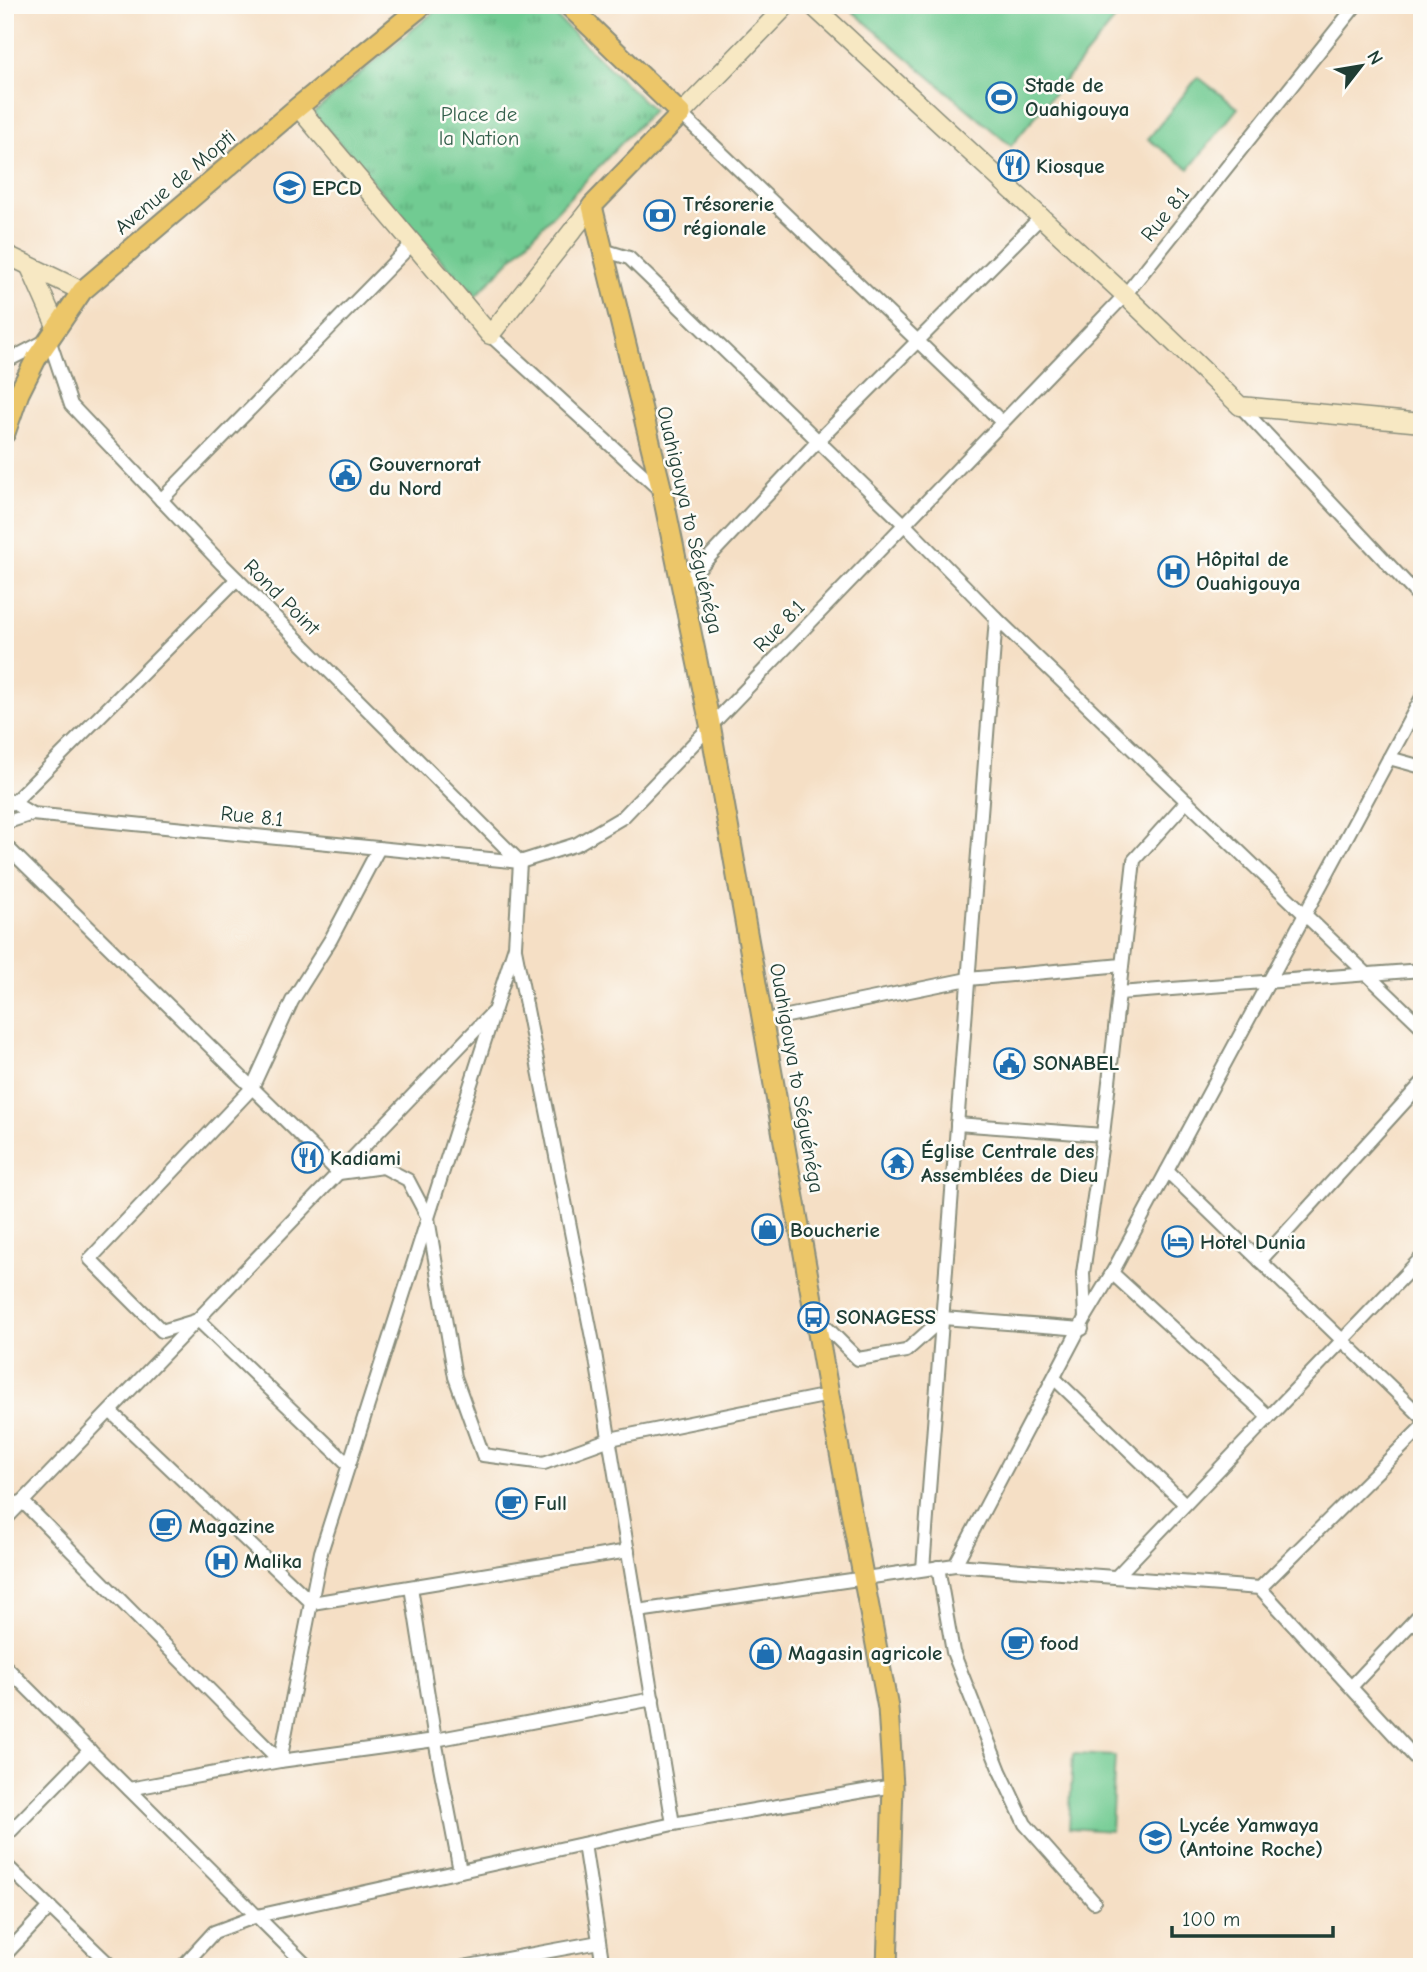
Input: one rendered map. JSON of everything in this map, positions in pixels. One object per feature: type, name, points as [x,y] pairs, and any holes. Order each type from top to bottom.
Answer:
[{"type":"main road","name":"Avenue de Mopti","points":[[5,433],[19,393],[53,333],[82,291],[298,107],[423,5]]},
{"type":"main road","points":[[568,5],[681,114]]},
{"type":"main road","points":[[298,107],[490,335],[592,206],[787,5]]},
{"type":"main road","points":[[812,5],[1125,295],[1240,406],[1422,423]]},
{"type":"main road","name":"Ouahigouya to Séguénéga","points":[[592,206],[662,491],[710,724],[829,1395],[888,1708],[894,1786],[887,1967]]},
{"type":"main road","points":[[5,254],[82,291]]},
{"type":"main road","points":[[30,267],[53,333]]},
{"type":"street","name":"Rue 8.1","points":[[9,801],[32,814],[520,862],[578,844],[623,817],[1125,295],[1356,5]]},
{"type":"street","points":[[681,114],[1002,422]]},
{"type":"street","points":[[682,586],[818,441],[1041,217]]},
{"type":"street","points":[[161,500],[413,243]]},
{"type":"street","points":[[603,250],[629,258],[904,524],[996,618],[1422,1027]]},
{"type":"street","points":[[5,362],[53,333]]},
{"type":"street","name":"Rond Point","points":[[53,333],[71,405],[237,579],[520,862]]},
{"type":"street","points":[[490,335],[662,491]]},
{"type":"street","points":[[1240,406],[1422,600]]},
{"type":"street","points":[[9,801],[237,579]]},
{"type":"street","points":[[923,1570],[996,618]]},
{"type":"street","points":[[955,1565],[1422,697]]},
{"type":"street","points":[[1389,758],[1422,767]]},
{"type":"street","points":[[1084,1323],[1083,1273],[1103,1135],[1134,860],[1187,801]]},
{"type":"street","name":"Rue 8.1","points":[[5,823],[32,814]]},
{"type":"street","points":[[5,845],[339,1173]]},
{"type":"street","points":[[198,1320],[162,1331],[90,1259],[252,1088],[292,1001],[331,939],[379,848]]},
{"type":"street","points":[[281,1761],[321,1552],[515,946],[520,862]]},
{"type":"street","points":[[515,946],[562,1178],[610,1439],[673,1824]]},
{"type":"street","points":[[763,1021],[968,979],[1122,965]]},
{"type":"street","points":[[1119,993],[1422,970]]},
{"type":"street","points":[[5,1520],[494,1010]]},
{"type":"street","points":[[1260,1261],[1422,1083]]},
{"type":"street","points":[[957,1124],[1103,1135]]},
{"type":"street","points":[[339,1173],[383,1167],[408,1180],[428,1218],[455,1377],[483,1455],[544,1463],[610,1439],[829,1395]]},
{"type":"street","points":[[1167,1171],[1422,1418]]},
{"type":"street","points":[[1115,1577],[1422,1256]]},
{"type":"street","points":[[1112,1273],[1268,1416]]},
{"type":"street","points":[[816,1316],[858,1359],[906,1351],[943,1318],[1084,1323]]},
{"type":"street","points":[[198,1320],[349,1465]]},
{"type":"street","points":[[1055,1379],[1185,1503]]},
{"type":"street","points":[[111,1412],[312,1603]]},
{"type":"street","points":[[1260,1588],[1422,1427]]},
{"type":"street","points":[[5,1505],[23,1502]]},
{"type":"street","points":[[23,1502],[281,1761]]},
{"type":"street","points":[[312,1603],[628,1551]]},
{"type":"street","points":[[638,1611],[955,1565],[1260,1588],[1422,1765]]},
{"type":"street","points":[[938,1567],[953,1652],[1000,1771],[1025,1824],[1094,1902]]},
{"type":"street","points":[[411,1587],[435,1740],[460,1871]]},
{"type":"street","points":[[1351,1687],[1422,1612]]},
{"type":"street","points":[[5,1665],[308,1967]]},
{"type":"street","points":[[129,1789],[281,1761],[435,1740],[653,1699]]},
{"type":"street","points":[[5,1837],[90,1750]]},
{"type":"street","points":[[182,1967],[214,1932],[257,1916],[673,1824],[894,1786]]},
{"type":"street","points":[[584,1844],[603,1967]]},
{"type":"street","points":[[5,1864],[112,1967]]},
{"type":"street","points":[[5,1955],[50,1907]]},
{"type":"street","points":[[463,1967],[599,1942]]},
{"type":"green space","name":"Place de la Nation","points":[[442,5],[544,5],[653,110],[474,298],[313,113]]},
{"type":"green space","name":"Stade de Ouahigouya","points":[[845,5],[1127,5],[1011,146]]},
{"type":"green space","points":[[1198,77],[1238,108],[1189,169],[1148,139]]},
{"type":"green space","points":[[1073,1754],[1115,1756],[1111,1831],[1069,1828]]},
{"type":"place","name":"Stade de Ouahigouya","points":[[1002,97]]},
{"type":"place","name":"Kiosque","points":[[1013,166]]},
{"type":"place","name":"EPCD","points":[[289,188]]},
{"type":"place","name":"Trésorerie régionale","points":[[660,216]]},
{"type":"place","name":"Gouvernorat du Nord","points":[[346,476]]},
{"type":"place","name":"Hôpital de Ouahigouya","points":[[1173,571]]},
{"type":"place","name":"SONABEL","points":[[1010,1063]]},
{"type":"place","name":"Kadiami","points":[[307,1158]]},
{"type":"place","name":"Église Centrale des Assemblées de Dieu","points":[[898,1163]]},
{"type":"place","name":"Boucherie","points":[[767,1230]]},
{"type":"place","name":"Hotel Dunia","points":[[1177,1242]]},
{"type":"place","name":"SONAGESS","points":[[813,1317]]},
{"type":"place","name":"Full","points":[[511,1503]]},
{"type":"place","name":"Magazine","points":[[166,1526]]},
{"type":"place","name":"Malika","points":[[221,1561]]},
{"type":"place","name":"food","points":[[1017,1643]]},
{"type":"place","name":"Magasin agricole","points":[[765,1653]]},
{"type":"place","name":"Lycée Yamwaya (Antoine Roche)","points":[[1156,1837]]}]
